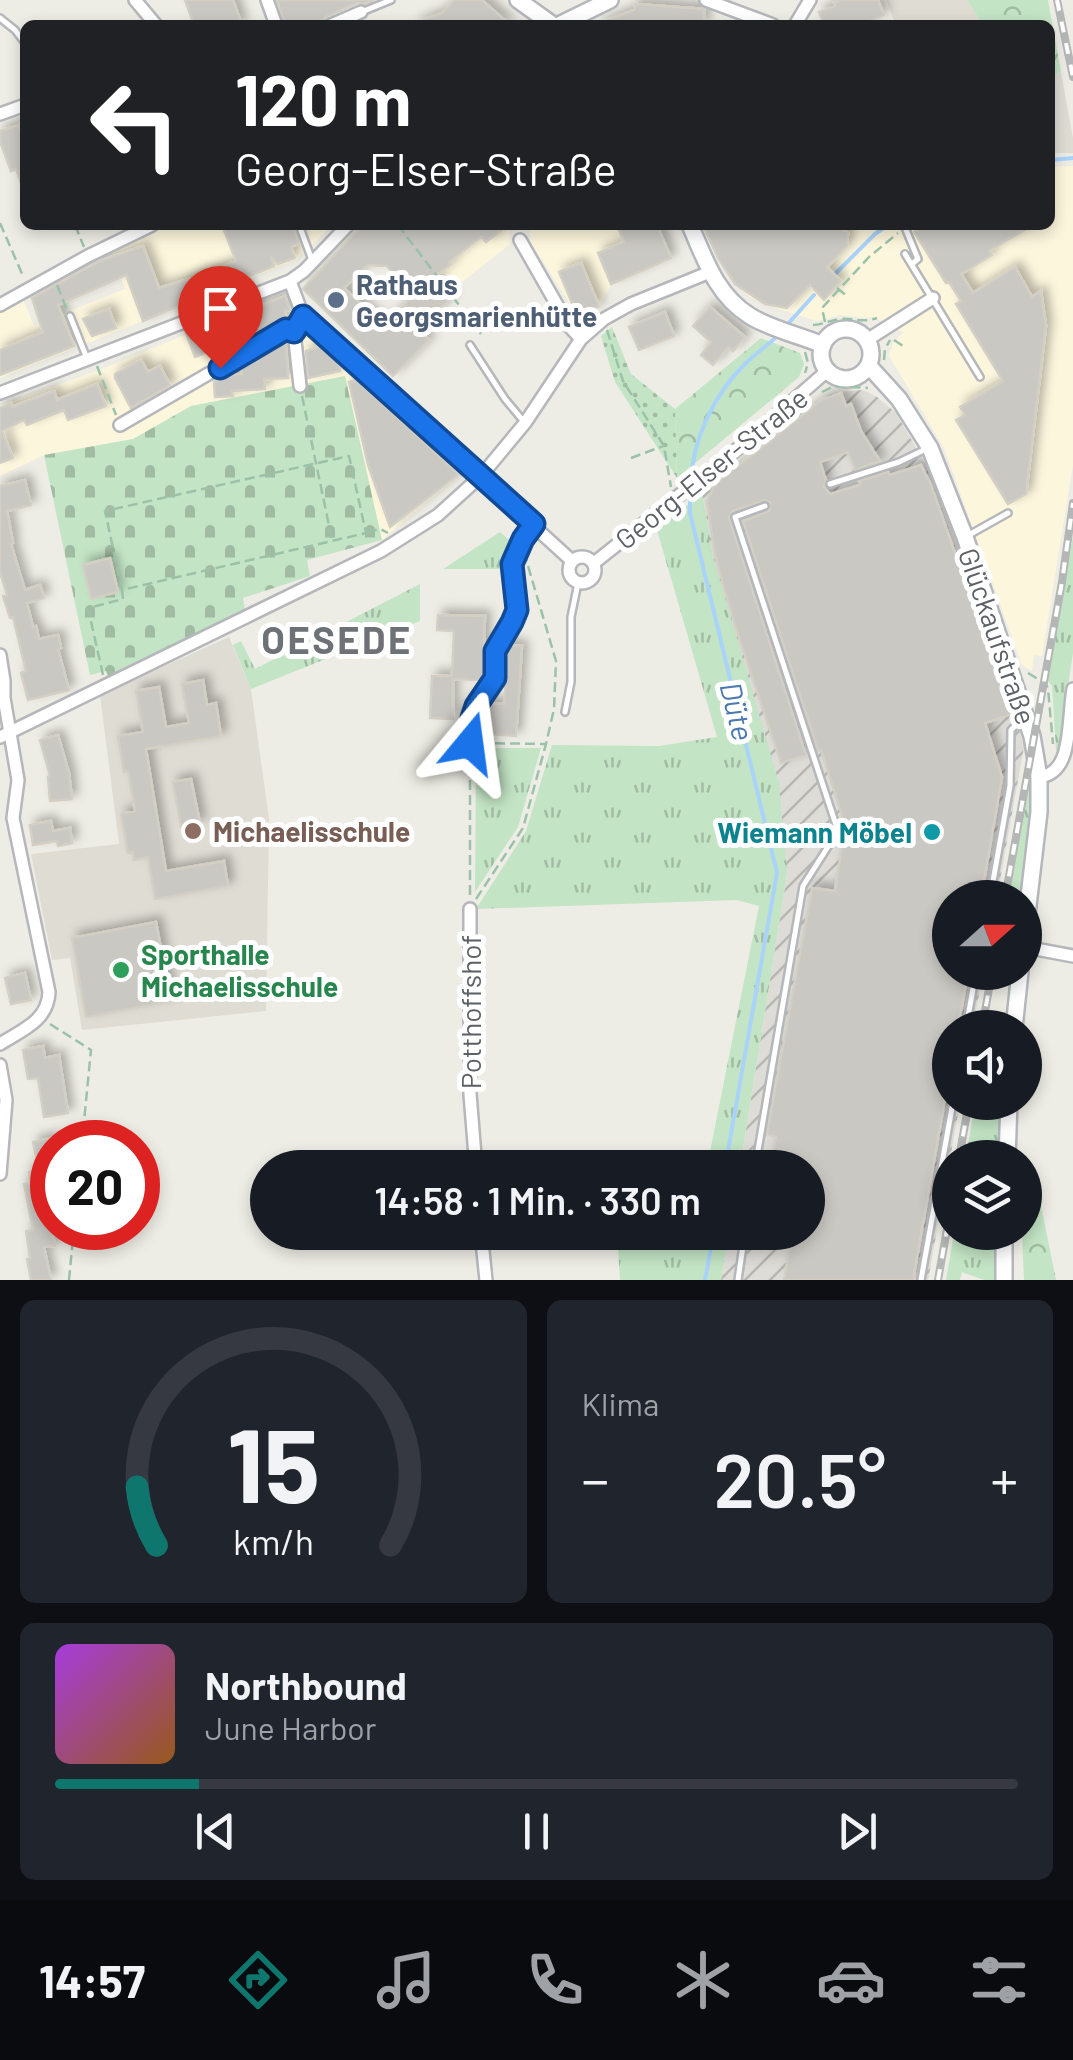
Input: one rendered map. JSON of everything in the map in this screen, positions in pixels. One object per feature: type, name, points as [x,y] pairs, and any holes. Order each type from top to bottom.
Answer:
[{"type":"main road","points":[[518,0],[548,20]]},
{"type":"main road","points":[[567,20],[610,0]]},
{"type":"main road","points":[[692,230],[710,272],[735,304],[767,324],[823,345]]},
{"type":"main road","points":[[855,330],[868,340],[877,365],[849,380],[841,380],[827,371],[821,358],[823,345],[833,333],[855,330]]},
{"type":"main road","name":"Glückaufstraße","points":[[877,365],[930,448],[1026,715],[1038,778],[1039,812],[1031,880]]},
{"type":"main road","points":[[1004,1250],[1004,1280]]},
{"type":"street","points":[[135,0],[152,20]]},
{"type":"street","points":[[706,0],[760,20]]},
{"type":"street","points":[[343,20],[361,12]]},
{"type":"street","points":[[0,305],[142,230]]},
{"type":"street","points":[[0,393],[290,281],[343,230]]},
{"type":"street","points":[[520,240],[581,338]]},
{"type":"street","points":[[4,736],[381,551],[438,516],[510,445],[581,338],[631,304],[710,272]]},
{"type":"street","points":[[290,281],[303,316],[572,561]]},
{"type":"street","points":[[868,340],[934,298]]},
{"type":"street","points":[[300,386],[294,332],[303,316]]},
{"type":"street","points":[[120,426],[286,329],[294,332]]},
{"type":"street","name":"Georg-Elser-Straße","points":[[594,564],[827,371]]},
{"type":"street","points":[[521,545],[534,524]]},
{"type":"street","points":[[583,557],[594,564],[591,580],[578,583],[569,574],[572,561],[583,557]]},
{"type":"street","points":[[0,656],[4,736],[18,780],[13,818],[49,992],[49,1005],[40,1018],[0,1044]]},
{"type":"street","points":[[1038,778],[1062,772],[1070,764],[1073,689]]},
{"type":"street","name":"Potthoffshof","points":[[470,909],[470,1094],[475,1150]]},
{"type":"street","points":[[1042,950],[1073,956]]},
{"type":"street","points":[[0,1065],[6,1100],[0,1174]]},
{"type":"street","points":[[484,1250],[486,1280]]},
{"type":"lane","points":[[361,12],[391,0]]},
{"type":"lane","points":[[0,18],[20,35]]},
{"type":"lane","points":[[302,230],[312,263]]},
{"type":"lane","points":[[906,230],[918,259],[912,264]]},
{"type":"lane","points":[[905,254],[980,377]]},
{"type":"lane","points":[[70,316],[90,358]]},
{"type":"lane","points":[[470,345],[525,423]]},
{"type":"lane","points":[[830,484],[900,462],[930,448]]},
{"type":"lane","points":[[758,1150],[803,886],[838,831],[735,516],[765,506]]},
{"type":"lane","points":[[964,537],[1008,513]]},
{"type":"lane","points":[[470,743],[476,706],[495,678],[495,651],[517,610],[512,564],[521,545]]},
{"type":"lane","points":[[566,712],[571,682],[571,617],[578,583]]},
{"type":"lane","points":[[993,880],[1010,786],[1011,730],[1026,715]]},
{"type":"lane","points":[[920,1280],[950,1120]]},
{"type":"lane","points":[[738,1280],[742,1250]]},
{"type":"path","points":[[0,223],[28,289]]},
{"type":"path","points":[[77,230],[88,256]]},
{"type":"path","points":[[402,230],[481,334]]},
{"type":"path","points":[[826,323],[822,308],[868,257],[896,235]]},
{"type":"path","points":[[53,275],[70,316]]},
{"type":"path","points":[[838,289],[847,296]]},
{"type":"path","points":[[805,375],[808,363],[801,335],[845,318],[864,322],[878,318]]},
{"type":"path","points":[[604,319],[623,381],[664,446],[674,500]]},
{"type":"path","points":[[877,365],[891,338],[906,348]]},
{"type":"path","points":[[90,358],[120,426]]},
{"type":"path","points":[[300,386],[332,541]]},
{"type":"path","points":[[820,393],[834,386],[874,390]]},
{"type":"path","points":[[631,458],[664,446]]},
{"type":"path","points":[[105,686],[88,608],[123,600],[105,511],[348,456],[366,533]]},
{"type":"path","points":[[122,590],[380,530]]},
{"type":"path","name":"Potthoffshof","points":[[470,909],[523,828],[554,710],[556,661],[521,545]]},
{"type":"path","points":[[470,909],[470,743],[546,744]]},
{"type":"path","points":[[40,1018],[91,1050],[84,1120]]},
{"type":"path","points":[[69,1280],[72,1250]]},
{"type":"shaded area","points":[[886,0],[967,0],[980,20],[894,20]]},
{"type":"shaded area","points":[[1061,72],[1073,153],[1055,153],[1055,74]]},
{"type":"shaded area","points":[[1073,166],[1073,465],[1042,656],[1034,655],[1032,671],[1022,665],[944,448],[889,356],[903,332],[873,317],[840,315],[817,321],[765,305],[734,284],[706,230],[1055,230],[1055,167]]},
{"type":"shaded area","points":[[157,230],[328,230],[296,260],[0,378],[0,313],[23,300],[34,325],[125,289],[111,251]]},
{"type":"shaded area","points":[[407,230],[509,230],[510,244],[452,290]]},
{"type":"shaded area","points":[[531,230],[658,230],[672,259],[611,285],[599,306],[577,315],[530,241]]},
{"type":"shaded area","points":[[286,294],[296,321],[460,474],[382,540],[345,377],[191,406],[133,439],[44,455],[0,476],[0,406]]},
{"type":"shaded area","name":"Wiemann Möbel","points":[[863,390],[877,397],[896,413],[925,463],[1024,747],[1000,880],[932,880],[932,990],[980,990],[976,1010],[932,1010],[932,1120],[957,1120],[953,1140],[932,1140],[933,1250],[928,1280],[721,1280],[726,1250],[825,1250],[825,1150],[743,1150],[787,874],[702,493],[822,398],[837,392]]},
{"type":"shaded area","name":"Michaelisschule","points":[[229,637],[251,689],[269,819],[266,1011],[82,1030],[70,958],[52,960],[31,854],[119,844],[100,695]]},
{"type":"green space","points":[[967,0],[1048,0],[1052,20],[980,20]]},
{"type":"green space","points":[[1055,39],[1061,72],[1055,74]]},
{"type":"green space","points":[[612,327],[631,374],[675,409],[677,478],[615,382],[601,336]]},
{"type":"green space","points":[[761,338],[800,353],[804,364],[799,377],[677,478],[675,409]]},
{"type":"green space","points":[[345,376],[382,540],[307,560],[310,576],[243,598],[245,610],[108,676],[106,671],[90,675],[44,455],[133,439],[191,406]]},
{"type":"green space","points":[[702,493],[713,556],[779,783],[787,874],[743,1150],[710,1150],[759,906],[737,900],[476,909],[526,831],[552,745],[659,746],[717,737],[657,530]]},
{"type":"green space","points":[[500,532],[516,546],[523,569],[443,569]]},
{"type":"green space","points":[[1073,536],[1073,653],[1065,740],[1057,765],[1052,686],[1048,681]]},
{"type":"green space","points":[[420,584],[420,621],[251,689],[233,645],[241,641],[255,669]]},
{"type":"green space","points":[[483,748],[541,748],[518,827],[475,892],[476,754]]},
{"type":"green space","points":[[1029,775],[1032,796],[1023,880],[1012,880]]},
{"type":"green space","points":[[972,1120],[999,1120],[999,1140],[969,1140]]},
{"type":"green space","points":[[1042,1211],[1056,1280],[1024,1280],[1023,1250],[1042,1250]]},
{"type":"green space","points":[[618,1250],[726,1250],[721,1280],[620,1280]]},
{"type":"green space","points":[[951,1250],[995,1250],[994,1280],[962,1272],[960,1280],[946,1280]]},
{"type":"building","points":[[185,0],[233,0],[240,20],[192,20]]},
{"type":"building","points":[[277,0],[374,0],[357,3],[323,20],[283,20]]},
{"type":"building","points":[[454,0],[482,0],[504,20],[425,20],[442,13]]},
{"type":"building","points":[[878,0],[884,15],[872,20],[822,20],[819,12],[835,6],[834,3]]},
{"type":"building","points":[[635,4],[704,9],[704,20],[609,20],[634,10]]},
{"type":"building","points":[[19,125],[20,180],[16,169],[11,171],[0,131]]},
{"type":"building","points":[[224,230],[295,230],[299,243],[291,247],[295,258],[278,264],[271,257],[274,266],[143,321],[126,275],[58,305],[74,346],[0,375],[0,350],[43,332],[32,298],[100,261],[143,246],[159,288],[236,261]]},
{"type":"building","name":"Rathaus Georgsmarienhütte","points":[[357,230],[502,230],[486,242],[481,237],[434,277],[450,298],[420,330],[429,340],[393,376],[303,289]],"holes":[[[367,265],[387,266],[408,293],[407,302],[384,326],[344,288]]]},
{"type":"building","points":[[619,230],[659,230],[671,258],[611,284],[598,253],[624,242]]},
{"type":"building","points":[[705,230],[848,233],[847,246],[827,267],[841,281],[824,300],[810,285],[787,308],[765,304],[735,284]]},
{"type":"building","points":[[1025,230],[961,274],[973,293],[1015,267],[1032,297],[1041,291],[1046,326],[1026,494],[1008,504],[956,420],[965,415],[960,407],[1003,381],[956,304],[961,301],[914,232]]},
{"type":"building","points":[[581,263],[599,306],[577,315],[559,272]]},
{"type":"building","points":[[285,296],[290,310],[285,310],[285,320],[195,357],[186,333]]},
{"type":"building","points":[[710,307],[745,337],[733,351],[728,347],[713,365],[701,355],[711,342],[693,326]]},
{"type":"building","points":[[109,309],[116,328],[92,336],[83,319]]},
{"type":"building","points":[[665,312],[674,336],[639,350],[629,327]]},
{"type":"building","points":[[286,342],[288,378],[264,379],[265,389],[232,391],[233,396],[215,397],[214,382],[223,376],[242,374],[241,366]]},
{"type":"building","points":[[321,346],[339,362],[340,371],[308,378],[306,351]]},
{"type":"building","points":[[141,360],[148,372],[160,366],[170,385],[131,408],[115,374]]},
{"type":"building","points":[[356,380],[459,474],[390,527],[368,465],[349,382]]},
{"type":"building","points":[[97,384],[106,406],[68,420],[64,410],[27,425],[24,420],[2,431],[13,458],[0,463],[0,408],[54,391],[57,400]]},
{"type":"building","name":"Wiemann Möbel","points":[[841,393],[846,406],[851,404],[861,431],[880,461],[855,470],[848,452],[820,462],[826,480],[824,487],[830,494],[860,485],[859,481],[921,465],[1012,714],[985,723],[1002,777],[984,880],[932,880],[932,990],[965,990],[961,1010],[932,1010],[932,1120],[941,1120],[938,1140],[932,1140],[932,1173],[913,1280],[784,1280],[789,1250],[825,1250],[825,1150],[773,1150],[776,1137],[767,1134],[812,888],[835,891],[843,838],[870,842],[873,817],[845,825],[821,750],[818,751],[743,521],[769,511],[770,503],[765,500],[733,511],[729,518],[806,755],[781,763],[715,556],[707,501],[715,484],[823,399]]},
{"type":"building","points":[[25,480],[31,505],[7,511],[11,544],[25,590],[40,585],[44,598],[27,603],[33,627],[36,626],[39,639],[58,635],[69,690],[28,700],[21,673],[26,671],[13,617],[10,618],[3,596],[7,595],[0,572],[0,486]]},
{"type":"building","points":[[110,558],[118,592],[91,599],[83,565]]},
{"type":"building","points":[[438,615],[485,616],[484,644],[491,645],[488,676],[482,680],[453,679],[453,719],[430,718],[432,676],[452,676],[454,631],[437,630]]},
{"type":"building","points":[[503,645],[522,646],[516,736],[477,733],[478,720],[484,720],[485,703],[504,704]]},
{"type":"building","points":[[203,680],[207,705],[216,703],[221,736],[146,749],[166,871],[224,861],[228,886],[155,899],[148,857],[134,860],[133,852],[128,853],[121,814],[135,811],[118,736],[143,732],[136,691],[159,687],[166,727],[189,723],[182,684]]},
{"type":"building","points":[[58,735],[72,799],[50,801],[50,776],[40,740]]},
{"type":"building","points":[[191,779],[200,823],[181,826],[173,782]]},
{"type":"building","points":[[51,821],[53,831],[70,828],[72,843],[33,845],[30,825]]},
{"type":"building","name":"Sporthalle Michaelisschule","points":[[156,922],[171,1001],[86,1017],[72,938]]},
{"type":"building","points":[[25,973],[31,1000],[11,1004],[5,978]]},
{"type":"building","points":[[43,1046],[45,1058],[59,1055],[68,1113],[44,1117],[38,1078],[28,1079],[23,1050]]},
{"type":"building","points":[[30,1183],[30,1215],[24,1184]]},
{"type":"building","points":[[30,1230],[30,1250],[45,1250],[51,1280],[31,1280],[26,1231]]},
{"type":"waterway","name":"Düte","points":[[1055,160],[1073,158]]},
{"type":"waterway","name":"Düte","points":[[836,273],[881,230]]},
{"type":"waterway","name":"Düte","points":[[786,326],[814,295]]},
{"type":"waterway","name":"Düte","points":[[691,483],[700,434],[715,403],[734,376],[780,333]]},
{"type":"waterway","name":"Düte","points":[[690,492],[690,513],[777,873],[728,1150]]},
{"type":"waterway","name":"Düte","points":[[705,1280],[711,1250]]},
{"type":"railway","points":[[1057,0],[1073,77]]},
{"type":"railway","points":[[1008,880],[1073,503]]},
{"type":"railway","points":[[985,1010],[989,990]]},
{"type":"railway","points":[[962,1140],[966,1120]]},
{"type":"railway","points":[[938,1280],[943,1250]]},
{"type":"place","name":"Rathaus Georgsmarienhütte","points":[[336,300]]},
{"type":"place","name":"Michaelisschule","points":[[193,831]]},
{"type":"place","name":"Wiemann Möbel","points":[[932,832]]},
{"type":"place","name":"Sporthalle Michaelisschule","points":[[121,970]]},
{"type":"district","name":"OESEDE","points":[[337,639]]},
{"type":"route","points":[[220,368],[286,329],[294,332],[303,316],[534,524],[512,564],[517,610],[498,642],[495,678],[476,706],[470,743]]}]
